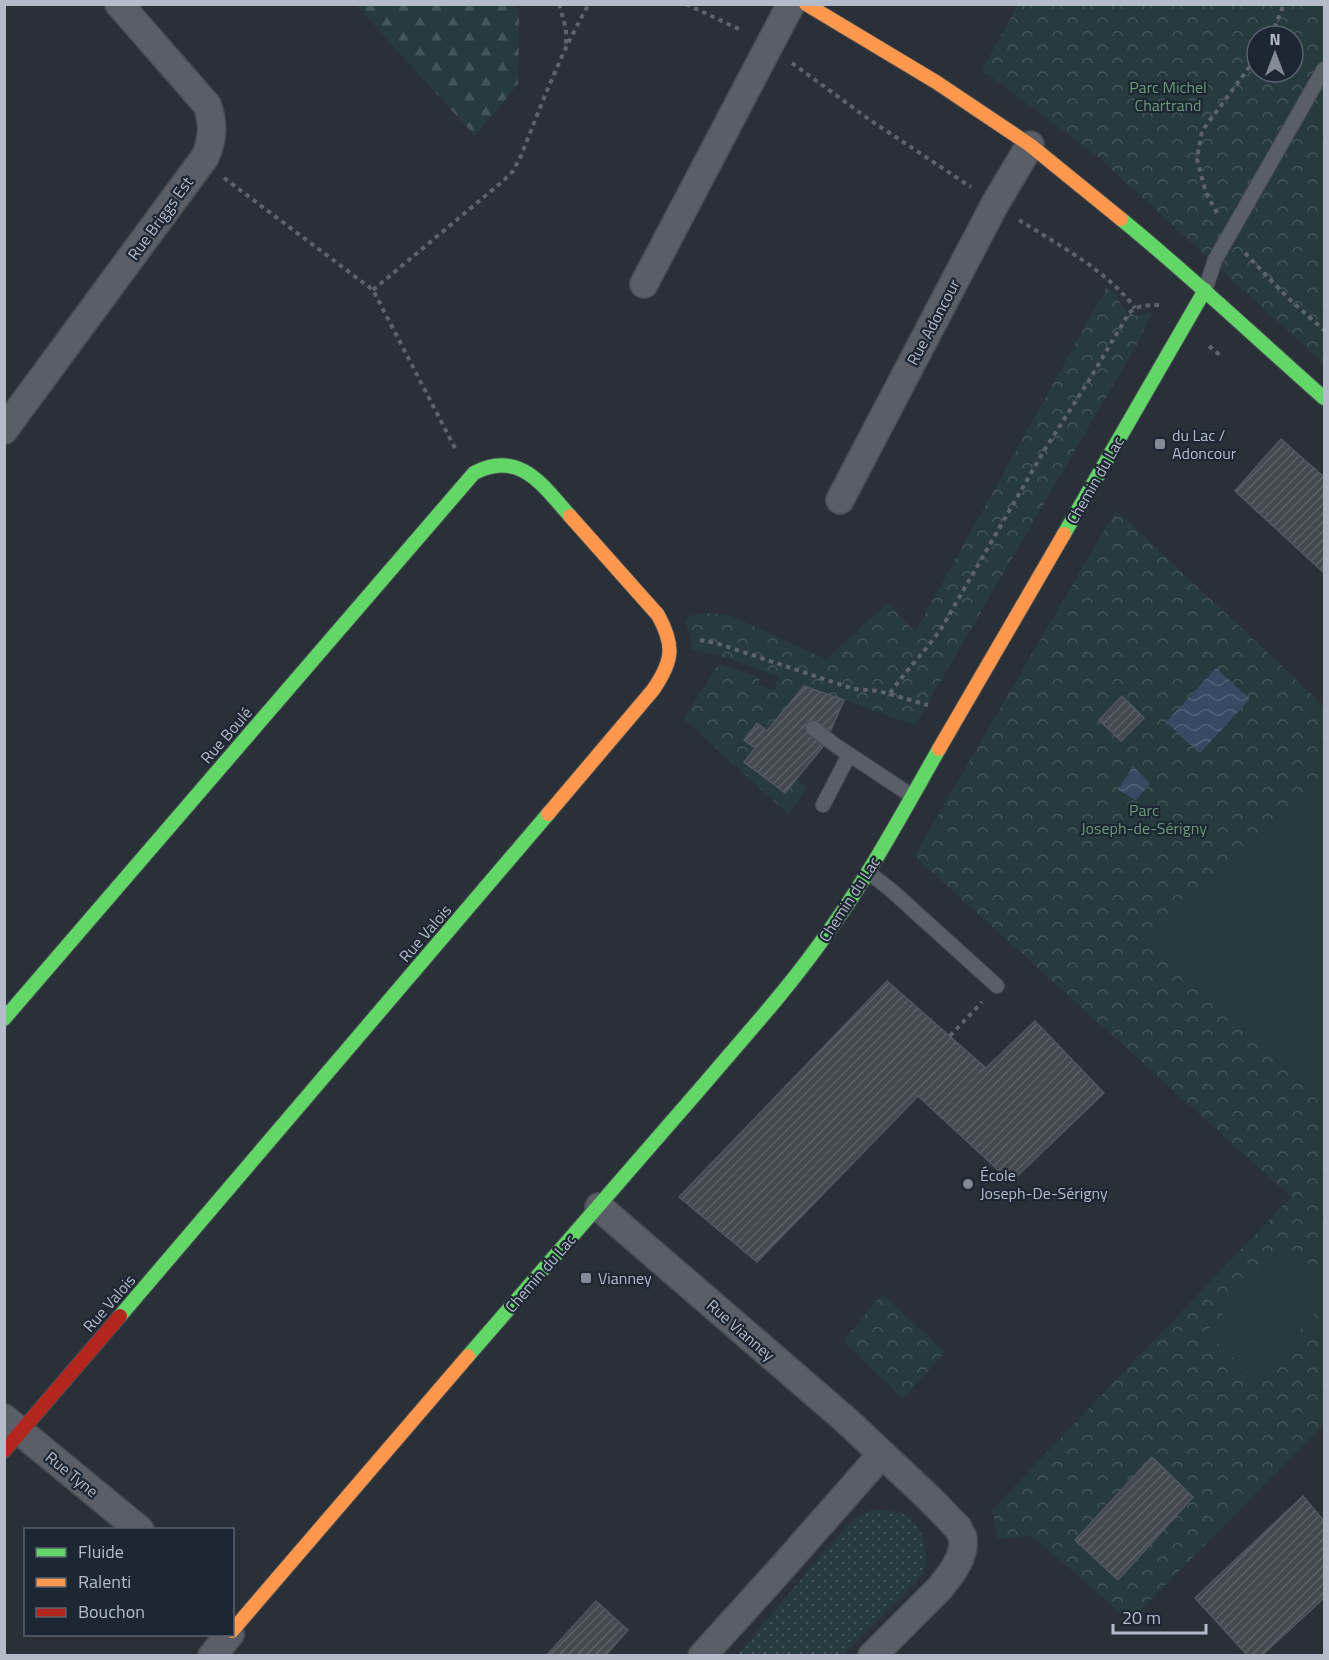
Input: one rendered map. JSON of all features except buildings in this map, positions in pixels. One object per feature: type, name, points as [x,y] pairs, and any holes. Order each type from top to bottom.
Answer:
[{"type":"street","name":"Rue Briggs Est","points":[[4,430],[209,149],[212,129],[207,105],[118,4]]},
{"type":"street","points":[[644,284],[791,4]]},
{"type":"street","points":[[806,4],[936,82],[1030,145],[1129,224],[1324,398]]},
{"type":"street","name":"Rue Adoncour","points":[[840,500],[995,204],[1030,145]]},
{"type":"street","name":"Chemin du Lac","points":[[235,1622],[599,1207],[789,984],[822,941],[868,872],[1205,290]]},
{"type":"street","name":"Rue Valois","points":[[10,1434],[645,701],[665,672],[670,661],[671,645],[666,627],[550,492],[536,478],[512,466],[496,464],[483,467],[474,473]]},
{"type":"street","name":"Rue Boulé","points":[[7,1011],[474,473]]},
{"type":"street","name":"Rue Vianney","points":[[599,1207],[847,1421],[958,1528],[963,1538],[963,1548],[953,1571],[940,1588],[872,1656]]},
{"type":"street","name":"Rue Tyne","points":[[10,1434],[137,1528]]},
{"type":"street","points":[[702,1656],[882,1454]]},
{"type":"street","name":"Chemin du Lac","points":[[212,1656],[226,1636]]},
{"type":"lane","name":"Chemin du Lac","points":[[1205,290],[1215,260],[1324,69]]},
{"type":"lane","points":[[813,728],[912,796]]},
{"type":"lane","points":[[823,805],[849,754]]},
{"type":"lane","points":[[868,872],[997,986]]},
{"type":"path","points":[[559,4],[566,29],[566,50]]},
{"type":"path","points":[[373,290],[513,171],[566,50],[589,4]]},
{"type":"path","points":[[686,4],[748,34]]},
{"type":"path","points":[[1276,24],[1284,4]]},
{"type":"path","points":[[783,57],[870,120],[972,187]]},
{"type":"path","points":[[1245,73],[1202,131],[1197,159],[1206,193],[1230,237],[1288,298],[1324,330]]},
{"type":"path","points":[[221,176],[373,290],[459,457]]},
{"type":"path","points":[[1018,219],[1108,279],[1135,308]]},
{"type":"path","points":[[890,693],[941,629],[1045,449],[1129,313],[1135,308],[1159,305]]},
{"type":"path","points":[[691,640],[716,643],[854,689],[890,693],[931,705]]},
{"type":"path","points":[[950,1036],[997,986]]},
{"type":"green space","points":[[356,5],[514,5],[519,11],[518,84],[475,136]]},
{"type":"green space","name":"Parc Michel Chartrand","points":[[1018,5],[1324,5],[1324,364],[1098,157],[982,70]]},
{"type":"green space","points":[[1107,287],[1117,296],[1122,307],[1135,316],[1152,312],[1140,339],[915,725],[804,686],[767,731],[757,723],[744,740],[755,748],[745,762],[785,793],[796,779],[807,788],[788,814],[684,719],[719,663],[760,678],[758,685],[774,690],[779,677],[718,655],[691,649],[691,640],[685,620],[693,615],[708,613],[729,615],[826,659],[888,603],[915,632]]},
{"type":"green space","name":"Parc Joseph-de-Sérigny","points":[[1116,510],[1324,706],[1324,1424],[1130,1621],[1032,1536],[998,1539],[991,1511],[1291,1197],[914,856]]},
{"type":"green space","points":[[1316,778],[1324,785],[1324,1107],[1155,940]]},
{"type":"green space","points":[[1281,1250],[1324,1291],[1324,1302],[1257,1380],[1206,1332]]},
{"type":"green space","points":[[882,1294],[945,1352],[903,1399],[843,1341]]},
{"type":"green space","points":[[872,1510],[899,1513],[909,1517],[917,1526],[923,1538],[926,1558],[924,1571],[916,1583],[843,1655],[737,1655],[848,1524],[858,1516]]},
{"type":"water","points":[[1216,668],[1250,699],[1200,753],[1166,722]]},
{"type":"water","points":[[1133,766],[1150,784],[1136,800],[1118,790]]},
{"type":"traffic: fast","points":[[1121,219],[1324,398]]},
{"type":"traffic: fast","points":[[1064,534],[1205,290]]},
{"type":"traffic: fast","points":[[4,1019],[474,473],[490,467],[505,465],[517,468],[540,483],[570,516]]},
{"type":"traffic: fast","points":[[468,1356],[794,978],[853,895],[939,749]]},
{"type":"traffic: fast","points":[[120,1316],[548,814]]},
{"type":"traffic: slow","points":[[806,4],[936,82],[1030,145],[1121,219]]},
{"type":"traffic: slow","points":[[548,814],[653,690],[665,670],[669,653],[667,636],[658,615],[570,516]]},
{"type":"traffic: slow","points":[[939,749],[1064,534]]},
{"type":"traffic: slow","points":[[234,1629],[468,1356]]},
{"type":"traffic: jam","points":[[4,1451],[120,1316]]},
{"type":"place","name":"du Lac / Adoncour","points":[[1160,444]]},
{"type":"place","name":"École Joseph-De-Sérigny","points":[[968,1184]]},
{"type":"place","name":"Vianney","points":[[586,1278]]}]
